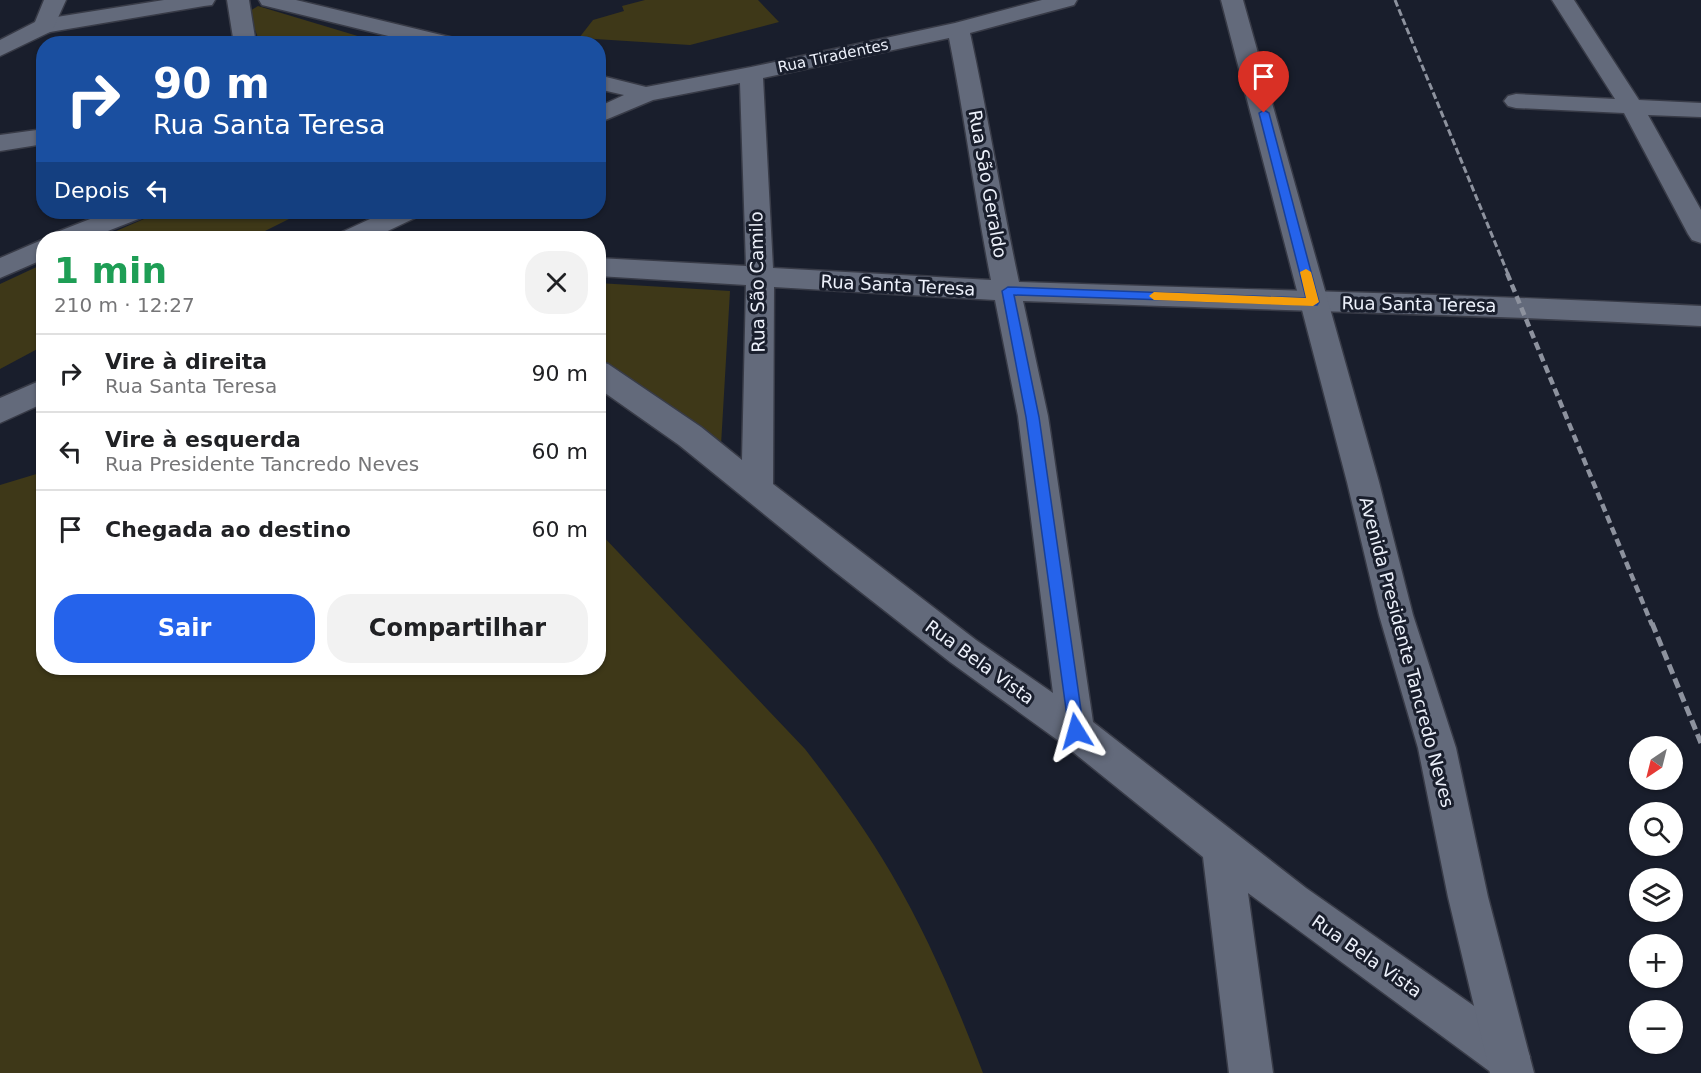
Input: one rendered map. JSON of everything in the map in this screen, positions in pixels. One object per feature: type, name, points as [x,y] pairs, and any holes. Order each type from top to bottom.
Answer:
[{"type":"street","points":[[44,26],[55,0]]},
{"type":"street","points":[[0,49],[44,26],[204,0]]},
{"type":"street","points":[[238,0],[244,36]]},
{"type":"street","points":[[270,0],[417,36]]},
{"type":"street","name":"Rua Tiradentes","points":[[606,84],[646,94],[751,74],[958,29],[1066,0]]},
{"type":"street","name":"Avenida Presidente Tancredo Neves","points":[[1232,0],[1360,471],[1396,615],[1437,748],[1468,897],[1510,1065]]},
{"type":"street","points":[[1563,0],[1632,107],[1701,234]]},
{"type":"street","name":"Rua São Geraldo","points":[[958,29],[1033,417],[1076,731]]},
{"type":"street","name":"Rua São Camilo","points":[[751,74],[760,278],[757,489]]},
{"type":"street","points":[[606,112],[646,94]]},
{"type":"street","points":[[1516,102],[1701,110]]},
{"type":"street","points":[[0,143],[36,137]]},
{"type":"street","points":[[84,231],[114,219]]},
{"type":"street","points":[[366,231],[392,219]]},
{"type":"street","points":[[0,269],[36,252]]},
{"type":"street","name":"Rua Santa Teresa","points":[[606,268],[1008,291],[1313,302],[1519,306],[1701,316]]},
{"type":"street","name":"Rua Bela Vista","points":[[606,378],[690,436],[963,651],[1076,731],[1292,902],[1510,1065]]},
{"type":"street","points":[[0,411],[36,394]]},
{"type":"street","points":[[1222,848],[1251,1073]]},
{"type":"shaded area","points":[[645,0],[758,0],[779,22],[690,45],[606,40],[606,36],[581,36],[593,20],[624,11],[622,6]]},
{"type":"shaded area","points":[[258,6],[358,36],[257,36],[243,15]]},
{"type":"shaded area","points":[[144,219],[289,219],[265,231],[116,231]]},
{"type":"shaded area","points":[[36,267],[36,350],[0,369],[0,284]]},
{"type":"shaded area","points":[[606,283],[730,291],[721,445],[606,366]]},
{"type":"shaded area","points":[[36,474],[36,675],[606,675],[606,539],[805,749],[850,810],[905,897],[930,946],[983,1073],[0,1073],[0,485]]},
{"type":"railway","points":[[1395,0],[1508,274]]},
{"type":"railway","points":[[1507,273],[1652,625]]},
{"type":"railway","points":[[1652,623],[1701,743]]},
{"type":"slow traffic","points":[[1154,296],[1313,302],[1306,272]]},
{"type":"route","points":[[1076,731],[1033,417],[1008,291],[1313,302],[1264,113]]}]
